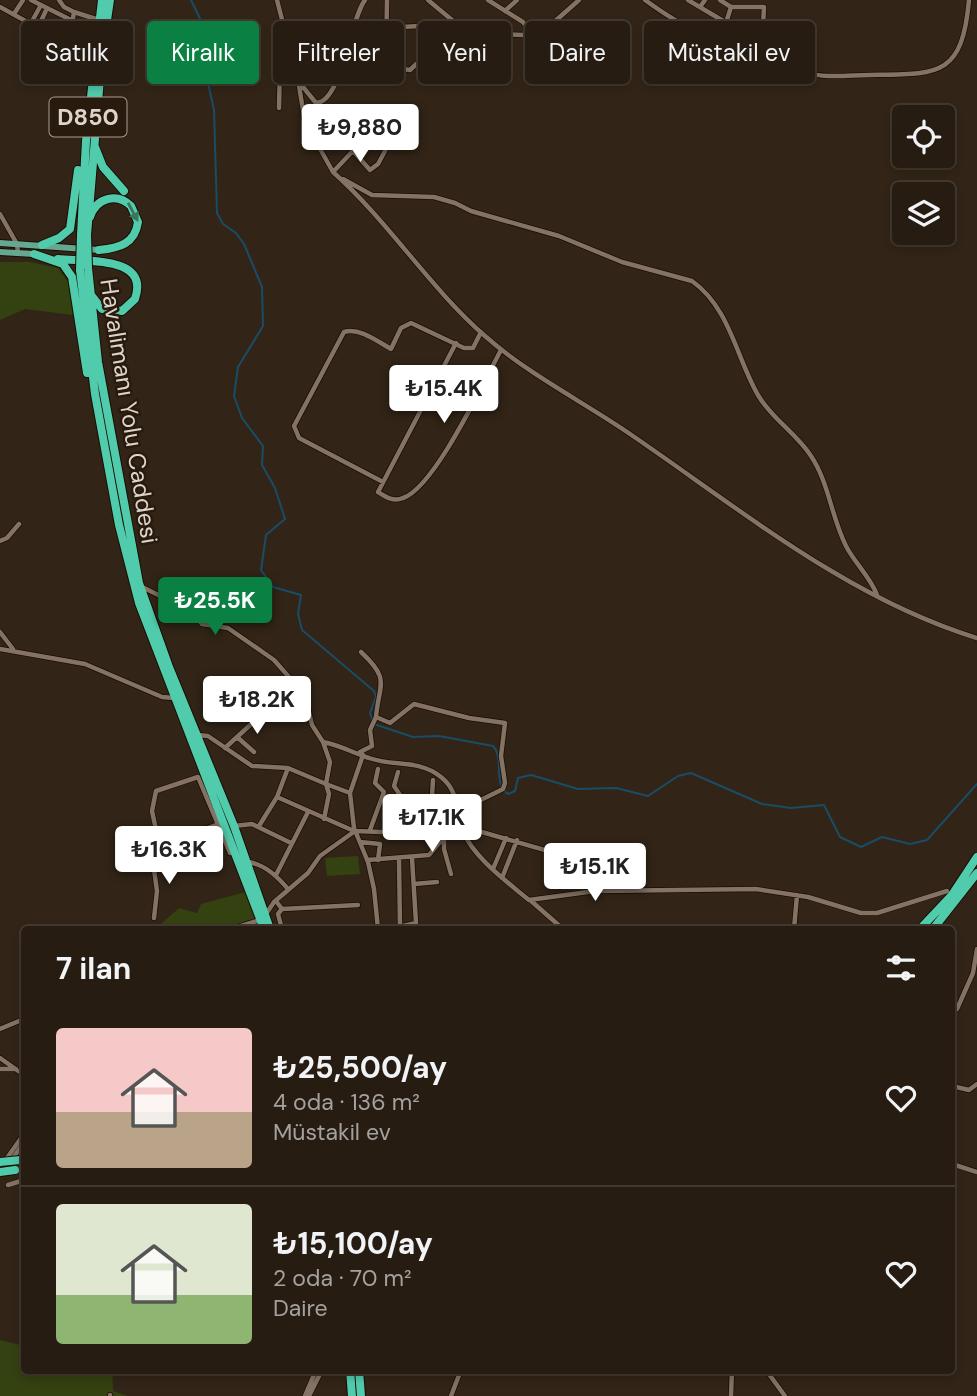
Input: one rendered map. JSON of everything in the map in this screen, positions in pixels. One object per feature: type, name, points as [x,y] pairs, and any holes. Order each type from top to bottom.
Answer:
[{"type":"highway","name":"Havalimanı Yolu Caddesi","points":[[99,20],[104,0]]},
{"type":"highway","name":"Havalimanı Yolu Caddesi","points":[[84,235],[88,223],[104,0]]},
{"type":"highway","points":[[42,245],[59,239],[72,225],[80,143],[91,84]]},
{"type":"highway","name":"Havalimanı Yolu Caddesi","points":[[92,84],[83,172],[84,269],[95,394],[108,467],[139,603],[263,926]]},
{"type":"highway","points":[[94,141],[103,167],[124,191]]},
{"type":"highway","points":[[88,223],[96,206],[108,198],[127,202],[135,211],[138,222],[134,237],[125,245],[99,250]]},
{"type":"highway","points":[[34,254],[55,259],[116,264],[130,269],[138,286],[132,305],[116,313],[102,309],[89,290]]},
{"type":"highway","points":[[55,259],[63,264],[72,277],[94,412],[108,467]]},
{"type":"highway","name":"Havalimanı Yolu Caddesi","points":[[84,269],[118,482],[139,586],[234,826],[261,901],[260,919],[267,926]]},
{"type":"highway","points":[[923,926],[952,895],[977,857]]},
{"type":"highway","points":[[935,926],[977,873]]},
{"type":"highway","points":[[0,1162],[21,1160]]},
{"type":"highway","points":[[0,1170],[21,1170]]},
{"type":"highway","points":[[352,1374],[354,1396]]},
{"type":"highway","points":[[352,1374],[354,1396]]},
{"type":"highway","points":[[352,1374],[354,1396]]},
{"type":"main road","points":[[0,243],[99,250]]},
{"type":"main road","points":[[0,252],[34,254]]},
{"type":"street","points":[[14,15],[23,0]]},
{"type":"street","points":[[31,0],[71,20],[74,12]]},
{"type":"street","points":[[59,0],[64,7],[99,20]]},
{"type":"street","points":[[276,0],[281,21]]},
{"type":"street","points":[[354,21],[365,0]]},
{"type":"street","points":[[387,0],[387,21]]},
{"type":"street","points":[[428,0],[453,21]]},
{"type":"street","points":[[488,0],[525,25]]},
{"type":"street","points":[[505,11],[517,0]]},
{"type":"street","points":[[555,21],[579,0]]},
{"type":"street","points":[[645,0],[682,21]]},
{"type":"street","points":[[688,0],[723,21]]},
{"type":"street","points":[[700,7],[705,0]]},
{"type":"street","points":[[720,0],[731,7],[764,7],[763,21]]},
{"type":"street","points":[[752,0],[752,7]]},
{"type":"street","points":[[815,73],[919,74],[934,71],[953,58],[962,44],[966,35],[969,0]]},
{"type":"street","points":[[567,1],[572,6]]},
{"type":"street","points":[[0,7],[27,21]]},
{"type":"street","points":[[33,21],[44,7]]},
{"type":"street","points":[[40,21],[44,7]]},
{"type":"street","points":[[727,21],[731,7]]},
{"type":"street","points":[[279,108],[280,84]]},
{"type":"street","points":[[298,84],[305,122],[335,173],[481,332],[501,350],[819,563],[877,596],[947,629],[977,638]]},
{"type":"street","points":[[300,84],[309,99],[321,103],[334,84]]},
{"type":"street","points":[[335,173],[366,137]]},
{"type":"street","points":[[354,152],[370,170],[385,151]]},
{"type":"street","points":[[335,173],[372,195],[435,197],[471,211],[559,236],[622,262],[692,281],[702,288],[725,317],[741,365],[761,400],[796,435],[818,467],[832,516],[857,566],[877,596]]},
{"type":"street","points":[[0,214],[17,244],[18,253]]},
{"type":"street","points":[[383,482],[299,438],[294,426],[339,339],[344,332],[351,329],[391,349],[401,328],[411,323],[456,344],[473,348],[481,332]]},
{"type":"street","points":[[456,344],[378,492],[389,500],[404,498],[428,481],[501,350]]},
{"type":"street","points":[[0,541],[7,538],[19,524]]},
{"type":"street","points":[[139,586],[191,611],[202,624],[228,628],[274,660],[296,685],[307,705],[316,733],[323,742],[330,765],[326,784],[329,794],[324,819]]},
{"type":"street","points":[[0,632],[13,650]]},
{"type":"street","points":[[0,649],[85,664],[162,697],[174,698]]},
{"type":"street","points":[[360,753],[372,747],[369,730],[383,689],[376,666],[361,652]]},
{"type":"street","points":[[374,720],[390,723],[414,704],[469,718],[505,723],[500,756],[503,787],[458,812],[410,811],[396,804]]},
{"type":"street","points":[[225,748],[272,705]]},
{"type":"street","points":[[197,735],[208,736],[252,766],[288,768],[350,793]]},
{"type":"street","points":[[237,737],[254,752]]},
{"type":"street","points":[[323,742],[360,753],[370,759],[422,765],[442,777],[455,793],[461,826],[493,870],[560,926]]},
{"type":"street","points":[[360,753],[350,793],[355,831],[367,860],[378,926]]},
{"type":"street","points":[[259,826],[277,797],[288,768]]},
{"type":"street","points":[[370,830],[384,792],[375,783],[378,769]]},
{"type":"street","points":[[385,830],[400,795],[394,786],[397,772]]},
{"type":"street","points":[[159,844],[152,802],[159,788],[198,777],[230,853],[236,852]]},
{"type":"street","points":[[431,813],[433,780]]},
{"type":"street","points":[[277,797],[355,831],[385,830],[406,833],[461,826],[517,841],[562,855],[570,860],[582,881],[597,891]]},
{"type":"street","points":[[276,875],[308,812]]},
{"type":"street","points":[[154,918],[157,891],[152,855],[159,844],[216,825]]},
{"type":"street","points":[[234,826],[259,826],[291,843]]},
{"type":"street","points":[[444,827],[444,849],[451,874]]},
{"type":"street","points":[[256,926],[275,902],[308,873],[320,856],[355,831]]},
{"type":"street","points":[[367,860],[429,855],[445,836]]},
{"type":"street","points":[[493,870],[506,838]]},
{"type":"street","points":[[502,878],[517,841]]},
{"type":"street","points":[[360,842],[380,844],[378,860]]},
{"type":"street","points":[[406,926],[416,923],[412,858]]},
{"type":"street","points":[[399,859],[400,926]]},
{"type":"street","points":[[247,862],[255,863],[276,875],[288,889]]},
{"type":"street","points":[[414,884],[437,882]]},
{"type":"street","points":[[530,900],[597,891],[755,889],[797,895],[861,913],[877,913],[947,891]]},
{"type":"street","points":[[794,926],[797,895]]},
{"type":"street","points":[[261,901],[275,902],[282,909],[358,905]]},
{"type":"street","points":[[281,926],[278,914],[282,909]]},
{"type":"street","points":[[240,926],[260,919]]},
{"type":"street","points":[[955,1010],[973,973],[977,948]]},
{"type":"street","points":[[0,1029],[21,1020]]},
{"type":"street","points":[[0,1058],[21,1073]]},
{"type":"street","points":[[0,1069],[16,1069]]},
{"type":"street","points":[[955,1087],[961,1090],[976,1087]]},
{"type":"street","points":[[0,1170],[21,1138]]},
{"type":"street","points":[[0,1180],[21,1147]]},
{"type":"street","points":[[955,1165],[977,1172]]},
{"type":"street","points":[[8,1185],[21,1181]]},
{"type":"street","points":[[307,1396],[315,1374]]},
{"type":"street","points":[[307,1396],[320,1374]]},
{"type":"street","points":[[451,1396],[459,1374]]},
{"type":"street","points":[[731,1396],[732,1374]]},
{"type":"street","points":[[769,1374],[785,1396]]},
{"type":"green space","points":[[0,262],[30,262],[58,268],[70,285],[73,315],[25,309],[0,320]]},
{"type":"green space","points":[[358,856],[360,874],[327,876],[325,858]]},
{"type":"green space","points":[[245,892],[255,919],[236,926],[161,926],[179,908],[197,913],[201,904]]},
{"type":"green space","points":[[0,1340],[21,1345],[21,1374],[112,1374],[113,1391],[128,1396],[0,1396]]},
{"type":"waterway","points":[[191,0],[207,33],[203,60],[214,110],[217,213],[223,224],[236,233],[244,244],[262,287],[263,326],[238,367],[234,396],[242,418],[263,446],[262,465],[275,488],[285,519],[266,535],[261,570],[273,587],[301,595],[298,614],[302,630],[374,691],[376,697],[370,713],[374,724],[413,737],[439,736],[493,746],[498,757],[501,784],[508,794],[515,791],[518,778],[531,775],[578,789],[616,788],[648,796],[678,776],[691,773],[762,804],[791,808],[824,805],[840,837],[861,847],[882,837],[910,844],[927,840],[977,784]]}]
